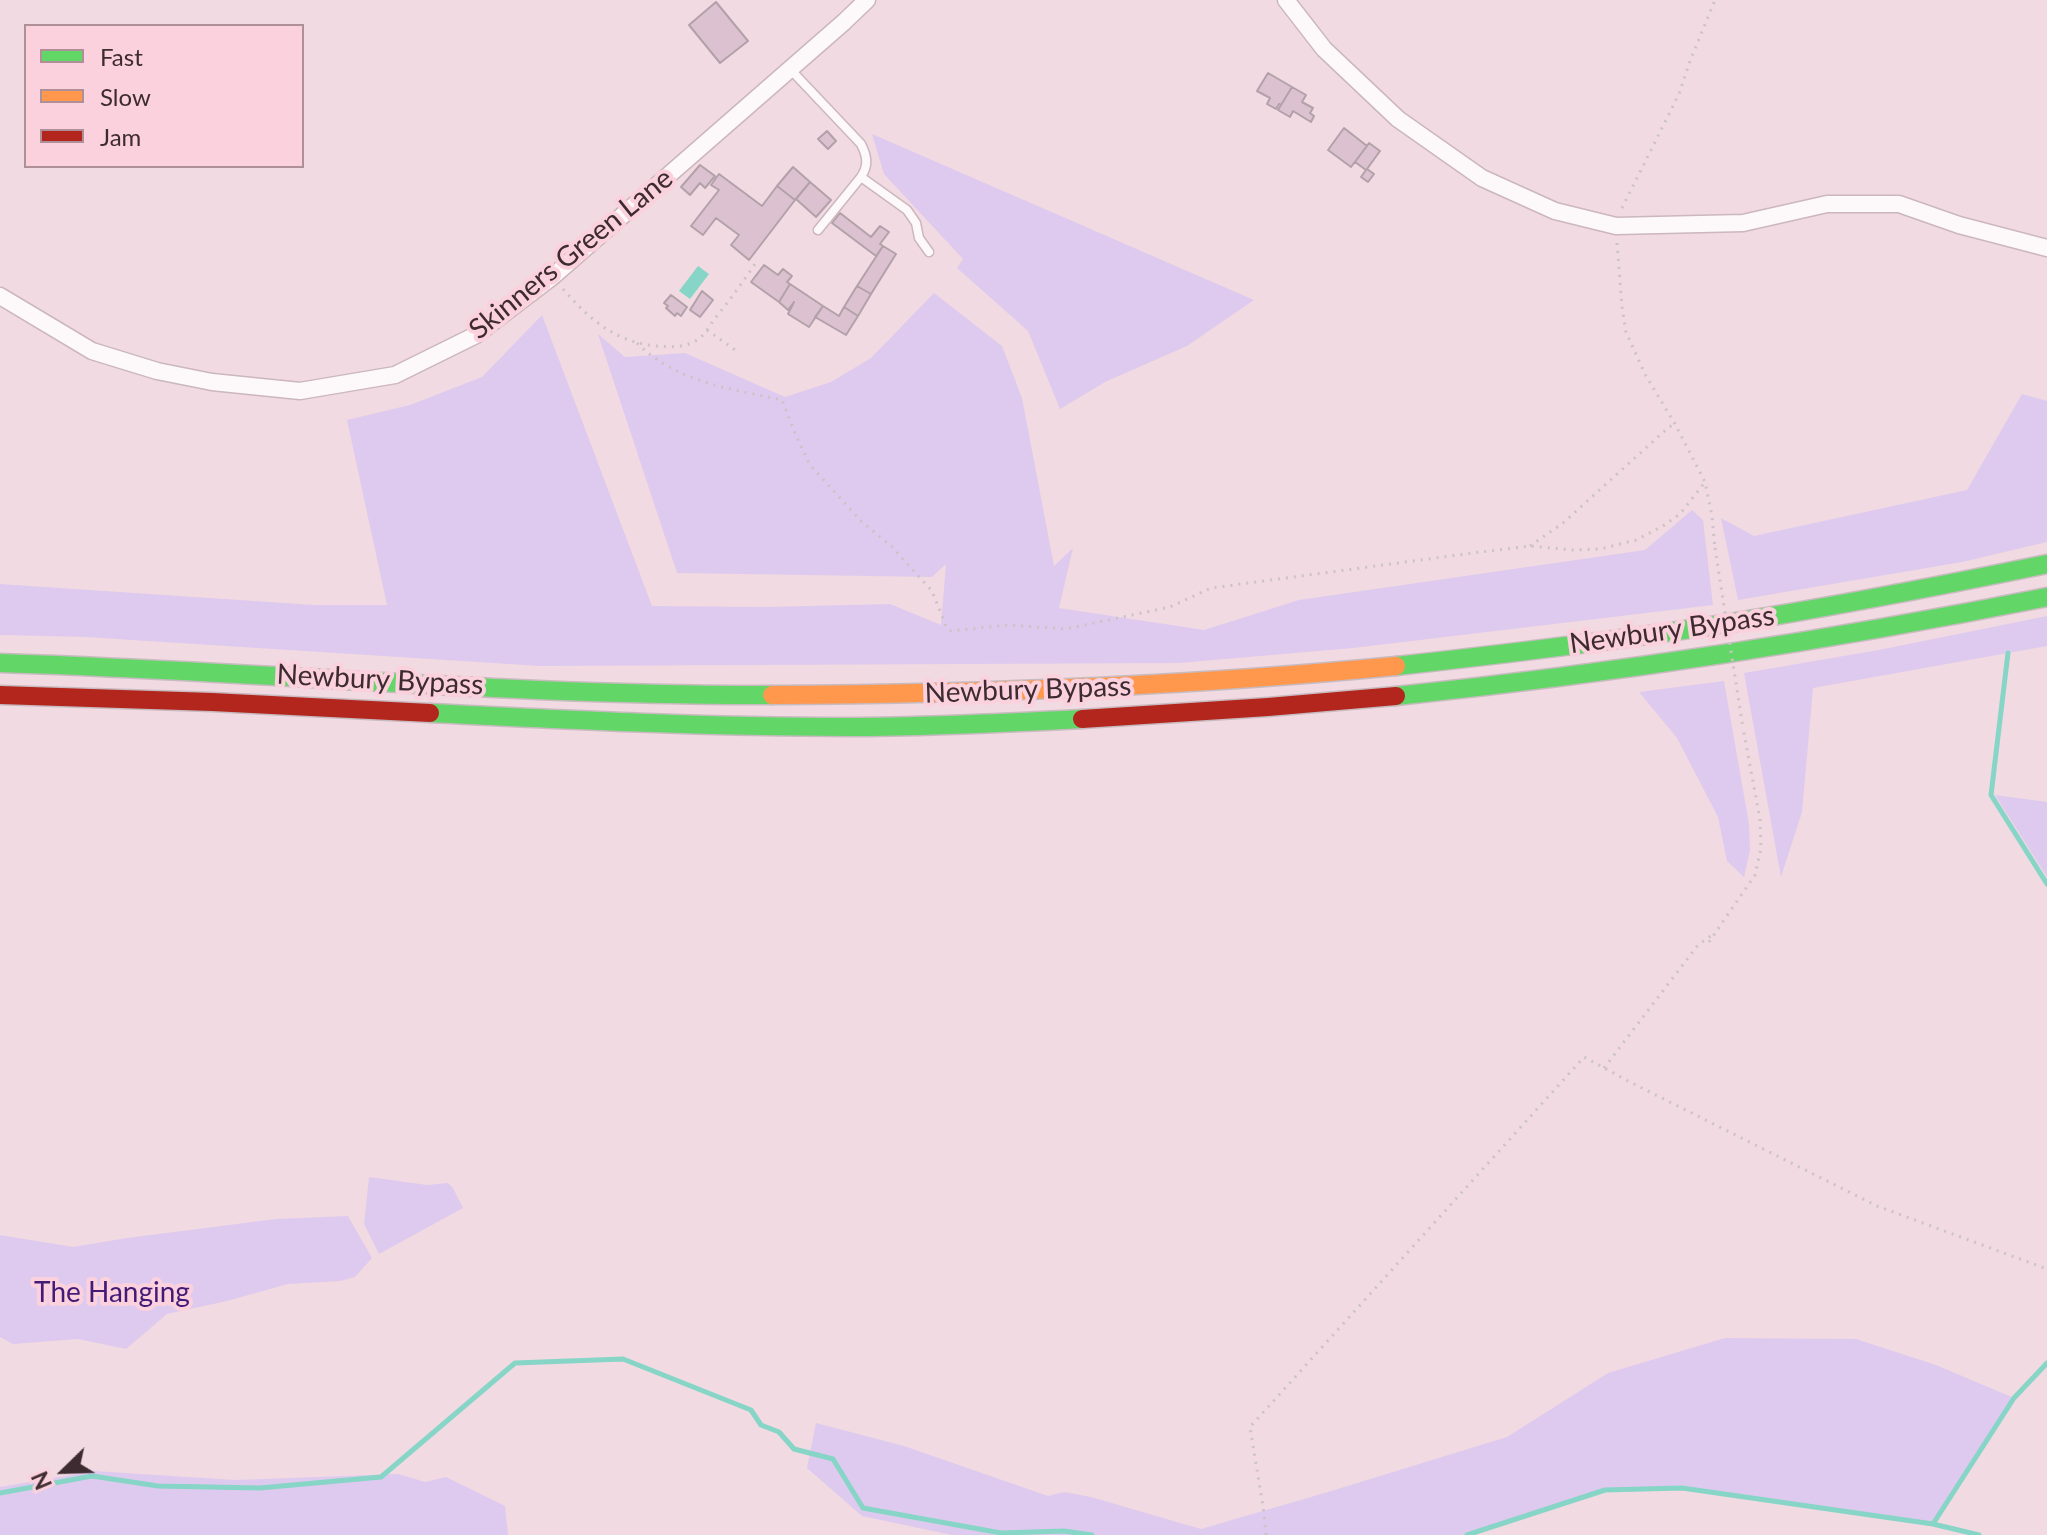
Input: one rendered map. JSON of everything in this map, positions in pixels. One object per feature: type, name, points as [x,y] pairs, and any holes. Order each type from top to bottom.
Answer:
[{"type":"highway","name":"Newbury Bypass","points":[[0,663],[206,670],[652,693],[832,695],[1100,688],[1258,678],[1485,656],[1831,606],[2047,564]]},
{"type":"highway","name":"Newbury Bypass","points":[[0,695],[101,696],[655,724],[898,727],[1019,722],[1282,707],[1507,684],[1833,637],[2047,597]]},
{"type":"street","name":"Skinners Green Lane","points":[[0,296],[92,351],[157,371],[212,382],[300,391],[395,375],[476,335],[552,277],[867,0]]},
{"type":"street","points":[[1286,0],[1324,49],[1398,119],[1482,178],[1555,211],[1616,226],[1743,223],[1827,204],[1899,204],[1959,225],[2047,248]]},
{"type":"lane","points":[[790,69],[861,144],[867,156],[866,169],[861,177],[818,230]]},
{"type":"lane","points":[[861,177],[907,210],[929,252]]},
{"type":"path","points":[[1709,942],[1755,875],[1761,848],[1760,819],[1705,482],[1646,376],[1626,332],[1616,226],[1635,179],[1679,94],[1715,0]]},
{"type":"path","points":[[552,277],[577,305],[619,336],[637,343],[683,346],[699,339],[707,330],[757,261]]},
{"type":"path","points":[[707,330],[738,352]]},
{"type":"path","points":[[637,343],[669,368],[709,385],[782,400],[810,465],[932,591],[951,631],[1008,625],[1066,629],[1170,607],[1211,588],[1530,546],[1600,549],[1636,540],[1663,526],[1680,514],[1705,482]]},
{"type":"path","points":[[1530,546],[1563,523],[1675,424]]},
{"type":"path","points":[[1604,1068],[1698,945],[1713,934]]},
{"type":"path","points":[[1266,1535],[1250,1427],[1584,1057],[1877,1206],[2047,1269]]},
{"type":"green space","points":[[872,134],[1254,300],[1187,346],[1105,382],[1060,409],[1028,331],[957,268],[963,259],[884,174]]},
{"type":"green space","points":[[934,293],[1002,346],[1022,398],[1054,566],[1073,548],[1059,608],[1204,630],[1299,600],[1645,550],[1692,510],[1703,520],[1713,605],[1353,648],[1179,663],[540,666],[85,637],[0,635],[0,584],[314,605],[387,605],[347,420],[410,405],[482,377],[542,315],[652,606],[890,604],[941,625],[946,564],[932,577],[677,573],[598,334],[625,357],[685,353],[785,397],[831,382],[871,358]]},
{"type":"green space","points":[[2022,394],[2047,401],[2047,542],[1962,562],[1738,600],[1721,518],[1754,536],[1967,490]]},
{"type":"green space","points":[[2047,616],[2047,646],[1813,688],[1802,812],[1781,877],[1744,673]]},
{"type":"green space","points":[[1724,681],[1749,824],[1750,850],[1744,877],[1727,861],[1718,817],[1677,738],[1639,692]]},
{"type":"green space","points":[[1995,795],[2047,802],[2047,877]]},
{"type":"green space","points":[[369,1177],[427,1185],[448,1183],[463,1208],[379,1254],[364,1224]]},
{"type":"green space","name":"The Hanging","points":[[348,1216],[372,1258],[355,1277],[340,1281],[288,1284],[167,1314],[126,1349],[78,1339],[13,1344],[0,1337],[0,1235],[73,1247],[276,1219]]},
{"type":"green space","points":[[1725,1338],[1856,1339],[1936,1365],[2014,1398],[1933,1524],[1682,1488],[1604,1490],[1467,1535],[952,1535],[862,1516],[807,1468],[816,1423],[904,1446],[1048,1496],[1064,1492],[1091,1497],[1201,1529],[1507,1437],[1608,1373]]},
{"type":"green space","points":[[94,1471],[235,1480],[398,1474],[425,1482],[446,1477],[505,1506],[508,1535],[0,1535],[0,1487]]},
{"type":"shaded area","points":[[698,266],[709,274],[690,299],[679,291]]},
{"type":"building","points":[[716,2],[748,41],[720,63],[689,25]]},
{"type":"building","points":[[1268,73],[1292,87],[1276,109],[1267,104],[1270,98],[1257,91]]},
{"type":"building","points":[[1292,87],[1306,95],[1302,102],[1313,108],[1311,122],[1293,111],[1290,117],[1278,110]]},
{"type":"building","points":[[1344,128],[1367,146],[1351,167],[1328,150]]},
{"type":"building","points":[[827,131],[836,141],[828,149],[818,139]]},
{"type":"building","points":[[1369,143],[1380,151],[1367,169],[1374,174],[1368,182],[1361,177],[1366,170],[1355,162]]},
{"type":"building","points":[[700,165],[715,176],[705,188],[700,183],[690,195],[681,187]]},
{"type":"building","points":[[793,167],[810,182],[795,200],[777,186]]},
{"type":"building","points":[[719,174],[762,206],[777,186],[795,200],[749,260],[731,245],[739,235],[716,218],[703,235],[691,226],[719,190],[711,185]]},
{"type":"building","points":[[810,182],[831,200],[816,217],[796,199]]},
{"type":"building","points":[[840,213],[871,237],[880,226],[889,232],[876,256],[832,223]]},
{"type":"building","points":[[883,246],[896,254],[871,294],[857,286]]},
{"type":"building","points":[[764,265],[778,275],[783,269],[792,276],[779,302],[751,282]]},
{"type":"building","points":[[790,284],[823,306],[809,327],[788,314],[794,302],[788,310],[779,302]]},
{"type":"building","points":[[857,286],[871,294],[858,316],[844,307]]},
{"type":"building","points":[[702,291],[713,300],[700,317],[690,310]]},
{"type":"building","points":[[671,295],[687,307],[681,316],[677,313],[675,316],[666,308],[668,306],[664,303]]},
{"type":"building","points":[[823,306],[839,316],[844,307],[858,316],[846,335],[815,317]]},
{"type":"waterway","points":[[2008,653],[1991,795],[2047,884]]},
{"type":"waterway","points":[[0,1493],[92,1476],[158,1486],[260,1488],[381,1477],[515,1363],[623,1359],[751,1410],[761,1425],[779,1432],[794,1449],[833,1459],[863,1508],[1001,1533],[1064,1531],[1092,1535]]},
{"type":"waterway","points":[[1933,1524],[2014,1398],[2047,1363]]},
{"type":"waterway","points":[[1467,1535],[1605,1490],[1682,1488],[1933,1524],[1979,1535]]},
{"type":"traffic: fast","points":[[1396,666],[1723,624],[2047,564]]},
{"type":"traffic: fast","points":[[1396,696],[1723,654],[2047,597]]},
{"type":"traffic: fast","points":[[0,663],[579,692],[772,695]]},
{"type":"traffic: fast","points":[[430,713],[798,727],[1082,719]]},
{"type":"traffic: slow","points":[[772,695],[1084,688],[1396,666]]},
{"type":"traffic: jam","points":[[0,695],[430,713]]},
{"type":"traffic: jam","points":[[1082,719],[1396,696]]}]
